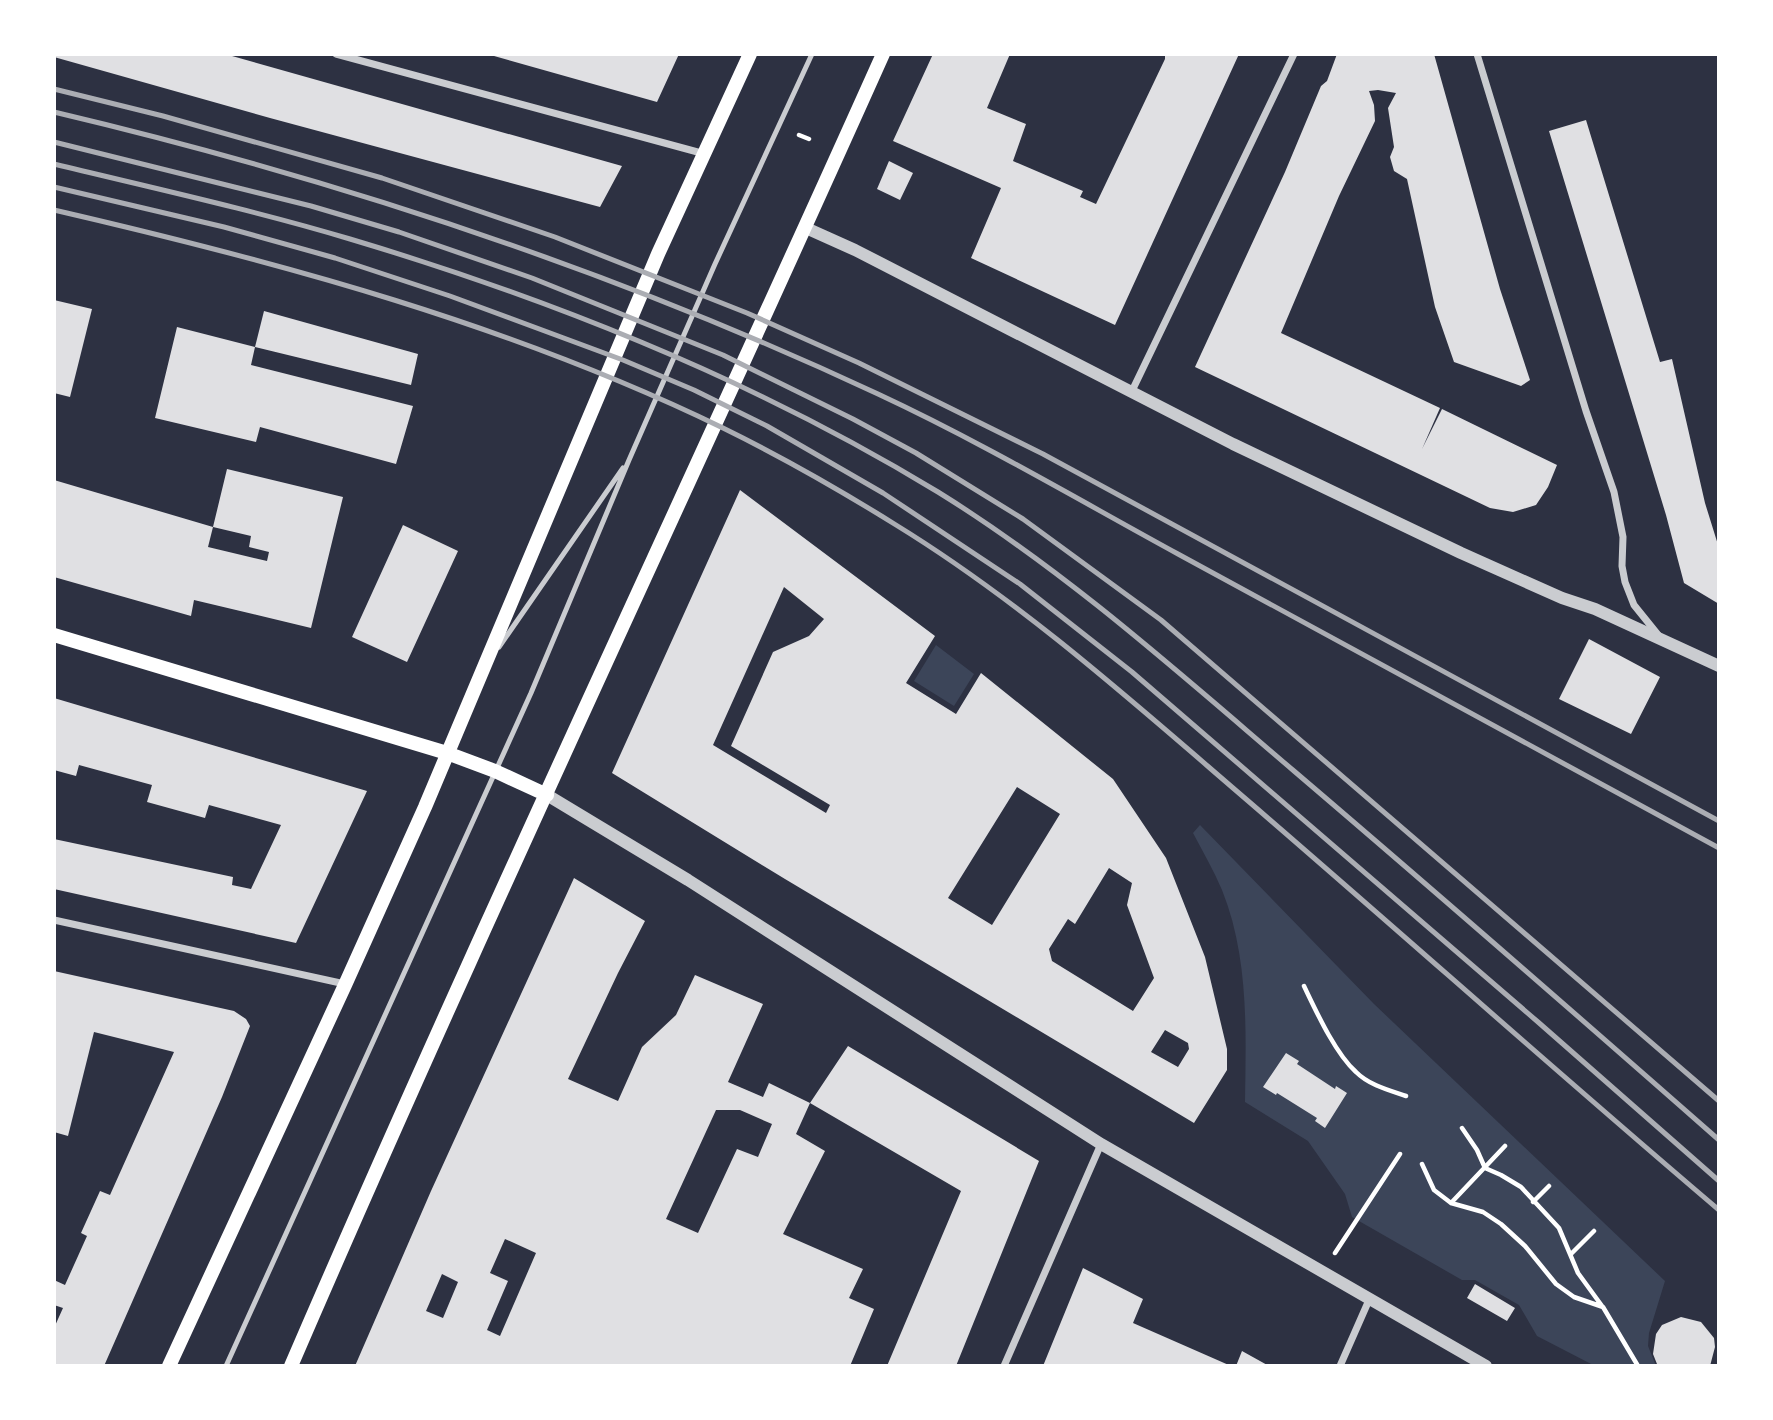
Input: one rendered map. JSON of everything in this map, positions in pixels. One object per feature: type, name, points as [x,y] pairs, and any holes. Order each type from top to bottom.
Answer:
[{"type":"main road","points":[[169,1366],[345,985],[447,754],[658,254],[750,54]]},
{"type":"main road","points":[[291,1366],[883,54]]},
{"type":"main road","points":[[54,635],[447,754],[495,771],[547,795]]},
{"type":"street","points":[[336,54],[705,154]]},
{"type":"street","points":[[1131,393],[1294,54]]},
{"type":"street","points":[[1477,54],[1586,411],[1617,501],[1623,537],[1622,566],[1625,582],[1634,605],[1662,639]]},
{"type":"street","points":[[806,228],[848,246],[1243,449],[1461,553],[1719,666]]},
{"type":"street","points":[[547,795],[688,880],[1101,1144],[1486,1366]]},
{"type":"street","points":[[54,920],[345,985]]},
{"type":"street","points":[[1004,1366],[1101,1144]]},
{"type":"street","points":[[1340,1366],[1370,1300]]},
{"type":"lane","points":[[226,1366],[537,681],[629,460],[812,54]]},
{"type":"lane","points":[[482,670],[629,460]]},
{"type":"path","points":[[799,135],[809,139]]},
{"type":"path","points":[[1304,986],[1318,1016],[1355,1071],[1374,1084],[1406,1096]]},
{"type":"path","points":[[1462,1128],[1485,1168],[1521,1187],[1559,1228],[1578,1273],[1603,1307],[1638,1366]]},
{"type":"path","points":[[1451,1203],[1505,1146]]},
{"type":"path","points":[[1323,1272],[1400,1154]]},
{"type":"path","points":[[1422,1164],[1434,1189],[1451,1203],[1483,1212],[1501,1224],[1525,1246],[1556,1284],[1574,1297],[1603,1307]]},
{"type":"path","points":[[1533,1202],[1549,1186]]},
{"type":"path","points":[[1571,1254],[1594,1231]]},
{"type":"shaded area","points":[[936,645],[974,674],[954,706],[914,681]]},
{"type":"shaded area","points":[[1200,825],[1374,1004],[1665,1281],[1649,1333],[1648,1346],[1656,1366],[1595,1366],[1537,1336],[1519,1305],[1475,1280],[1462,1280],[1352,1217],[1345,1194],[1308,1141],[1245,1102],[1244,994],[1237,941],[1222,890],[1193,833]]},
{"type":"building","points":[[54,54],[225,54],[622,166],[600,207],[270,118],[54,57]]},
{"type":"building","points":[[487,54],[679,54],[657,102]]},
{"type":"building","points":[[933,54],[1010,54],[987,108],[1026,124],[1013,161],[1083,191],[1080,197],[1096,204],[1165,54],[1239,54],[1115,325],[971,258],[1001,188],[893,141]]},
{"type":"building","points":[[1337,54],[1434,54],[1500,289],[1530,380],[1521,386],[1454,362],[1435,307],[1407,179],[1394,171],[1390,157],[1394,147],[1388,108],[1396,93],[1369,91],[1374,105],[1375,121],[1339,196],[1281,333],[1440,408],[1422,449],[1442,409],[1557,465],[1548,487],[1536,505],[1513,512],[1490,508],[1195,367]]},
{"type":"building","points":[[1586,120],[1660,362],[1672,359],[1705,503],[1719,548],[1719,604],[1684,583],[1666,515],[1549,131]]},
{"type":"building","points":[[889,161],[913,173],[900,200],[877,189]]},
{"type":"building","points":[[54,300],[92,309],[70,397],[54,393]]},
{"type":"building","points":[[264,311],[418,354],[411,385],[255,347]]},
{"type":"building","points":[[177,327],[255,347],[251,365],[413,406],[396,464],[260,427],[256,442],[155,418]]},
{"type":"building","points":[[227,469],[343,497],[311,628],[194,600],[191,616],[54,577],[54,480],[213,527]],"holes":[[[213,527],[251,536],[249,547],[269,552],[267,561],[208,547]]]},
{"type":"building","points":[[740,490],[935,636],[906,683],[956,714],[981,673],[1113,779],[1166,858],[1205,957],[1227,1049],[1227,1070],[1194,1123],[612,773]],"holes":[[[784,587],[824,619],[809,636],[773,652],[731,746],[830,805],[826,813],[713,745]],[[1017,787],[1060,814],[992,925],[948,898]],[[1109,868],[1132,883],[1127,905],[1154,978],[1133,1011],[1052,961],[1049,949],[1068,919],[1075,924]],[[1165,1030],[1188,1043],[1189,1049],[1178,1067],[1151,1052]]]},
{"type":"building","points":[[403,525],[458,551],[407,662],[352,637]]},
{"type":"building","points":[[1589,639],[1660,677],[1631,734],[1559,699]]},
{"type":"building","points":[[54,698],[367,791],[296,943],[54,889],[54,839],[233,877],[232,885],[251,889],[281,825],[209,805],[205,818],[147,802],[152,785],[79,765],[76,776],[54,770]]},
{"type":"building","points":[[574,878],[645,921],[568,1079],[618,1101],[642,1047],[676,1015],[695,975],[763,1004],[728,1082],[763,1097],[769,1083],[810,1103],[796,1134],[825,1151],[783,1234],[863,1269],[849,1298],[874,1309],[850,1366],[355,1366],[431,1191]],"holes":[[[716,1110],[740,1110],[772,1124],[758,1157],[737,1149],[698,1233],[666,1219]],[[505,1239],[536,1253],[500,1336],[487,1330],[508,1281],[490,1273]],[[442,1274],[458,1282],[443,1318],[426,1311]]]},
{"type":"building","points":[[54,971],[234,1011],[246,1019],[250,1026],[222,1097],[104,1366],[54,1366],[54,1328],[63,1308],[54,1305],[54,1280],[65,1285],[87,1236],[81,1233],[100,1191],[110,1195],[174,1052],[94,1032],[68,1136],[54,1132]]},
{"type":"building","points":[[848,1046],[1039,1161],[956,1366],[887,1366],[961,1191],[810,1103]]},
{"type":"building","points":[[1286,1053],[1299,1061],[1297,1064],[1335,1089],[1336,1086],[1347,1093],[1325,1128],[1315,1121],[1317,1118],[1263,1087]]},
{"type":"building","points":[[1083,1268],[1143,1299],[1133,1323],[1231,1366],[1043,1366]]},
{"type":"building","points":[[1475,1284],[1515,1308],[1507,1321],[1467,1298]]},
{"type":"building","points":[[1681,1317],[1701,1322],[1714,1338],[1715,1347],[1710,1366],[1657,1364],[1653,1354],[1656,1334],[1662,1325]]},
{"type":"building","points":[[1242,1351],[1269,1366],[1236,1366]]},
{"type":"railway","points":[[54,89],[163,116],[382,178],[555,237],[747,313],[859,363],[1043,454],[1719,821]]},
{"type":"railway","points":[[54,112],[160,138],[370,198],[576,268],[779,349],[916,412],[992,451],[1719,848]]},
{"type":"railway","points":[[54,142],[311,206],[399,232],[532,278],[723,355],[916,453],[1023,519],[1161,620],[1719,1101]]},
{"type":"railway","points":[[54,164],[313,228],[426,263],[578,317],[726,379],[798,414],[938,492],[1032,556],[1165,661],[1719,1140]]},
{"type":"railway","points":[[54,187],[224,227],[335,258],[450,296],[623,360],[694,390],[767,426],[883,493],[1020,584],[1132,672],[1719,1181]]},
{"type":"railway","points":[[54,210],[310,275],[479,328],[643,391],[745,439],[854,499],[989,587],[1077,655],[1719,1210]]}]
